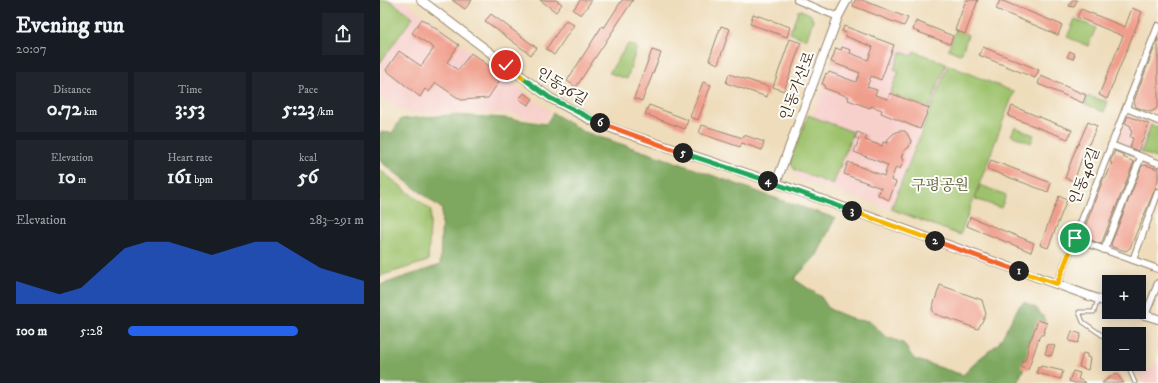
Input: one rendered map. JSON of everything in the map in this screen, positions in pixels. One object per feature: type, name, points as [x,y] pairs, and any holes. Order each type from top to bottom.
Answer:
[{"type":"street","name":"인동36길","points":[[420,0],[550,98],[577,113],[618,131],[776,183]]},
{"type":"street","points":[[797,0],[838,17]]},
{"type":"street","name":"인동가산로","points":[[776,183],[838,17],[847,0]]},
{"type":"street","name":"인동46길","points":[[1057,284],[1158,26]]},
{"type":"street","points":[[1126,108],[1157,118]]},
{"type":"street","name":"인동46길","points":[[1111,145],[1158,163]]},
{"type":"street","points":[[1104,250],[1141,157]]},
{"type":"street","points":[[776,183],[1102,300]]},
{"type":"street","points":[[1133,260],[1158,192]]},
{"type":"street","points":[[1075,238],[1158,270]]},
{"type":"street","points":[[1146,313],[1158,283]]},
{"type":"street","points":[[1146,316],[1158,319]]},
{"type":"lane","points":[[1098,299],[1094,312],[1079,312],[1083,322],[1102,335]]},
{"type":"lane","points":[[1130,371],[1135,383]]},
{"type":"shaded area","points":[[383,0],[403,0],[551,112],[545,122],[511,113],[410,113],[396,108],[380,97],[380,4]]},
{"type":"shaded area","points":[[848,26],[948,65],[891,209],[798,179],[792,166]]},
{"type":"shaded area","points":[[1127,115],[1152,124],[1140,155],[1115,145]]},
{"type":"shaded area","points":[[1158,363],[1158,383],[1143,383],[1139,376]]},
{"type":"green space","points":[[380,0],[389,0],[413,17],[380,63]]},
{"type":"green space","points":[[801,10],[810,14],[813,20],[807,39],[790,33],[798,11]]},
{"type":"green space","points":[[1075,19],[1096,28],[1088,46],[1067,37]]},
{"type":"green space","points":[[956,30],[968,35],[962,53],[959,54],[948,49]]},
{"type":"green space","points":[[628,44],[637,47],[627,79],[609,73]]},
{"type":"green space","points":[[914,51],[946,64],[929,108],[890,93],[899,71],[894,69],[901,52],[912,56]]},
{"type":"green space","name":"구평공원","points":[[948,65],[1014,92],[960,235],[891,209]]},
{"type":"green space","points":[[1088,96],[1108,102],[1104,112],[1085,104]]},
{"type":"green space","points":[[553,113],[582,131],[835,218],[817,255],[794,279],[821,297],[829,309],[856,320],[869,321],[885,336],[903,343],[914,359],[963,375],[979,359],[999,343],[1019,306],[1024,302],[1036,308],[1046,320],[1017,383],[380,383],[380,285],[440,265],[442,209],[380,161],[380,132],[392,133],[401,119],[452,115],[505,118],[546,124]]},
{"type":"green space","points":[[808,115],[853,132],[833,185],[795,170],[790,162]]},
{"type":"green space","points":[[1151,125],[1158,127],[1158,159],[1141,152]]},
{"type":"green space","points":[[1015,127],[1034,135],[1031,143],[1011,135]]},
{"type":"green space","points":[[380,170],[431,210],[428,261],[380,276]]},
{"type":"green space","points":[[980,185],[1006,195],[1001,208],[975,199]]},
{"type":"building","points":[[452,0],[472,0],[465,9]]},
{"type":"building","points":[[540,0],[556,0],[562,4],[556,12]]},
{"type":"building","points":[[580,0],[592,0],[581,15],[573,10]]},
{"type":"building","points":[[622,0],[633,0],[576,87],[567,81],[602,26],[604,28]]},
{"type":"building","points":[[855,0],[862,0],[908,18],[904,26],[853,6]]},
{"type":"building","points":[[966,0],[978,0],[965,34],[955,30]]},
{"type":"building","points":[[1000,0],[1062,25],[1058,35],[996,9]]},
{"type":"building","points":[[1072,0],[1077,0],[1074,7],[1069,6]]},
{"type":"building","points":[[1132,8],[1142,12],[1107,99],[1099,95],[1123,36],[1077,17],[1081,9],[1125,27]]},
{"type":"building","points":[[491,14],[537,48],[531,55],[485,21]]},
{"type":"building","points":[[753,14],[790,27],[787,37],[750,24]]},
{"type":"building","points":[[422,19],[459,45],[447,62],[458,70],[471,53],[503,76],[488,98],[461,100],[436,83],[429,92],[425,89],[420,97],[386,70],[399,51],[421,66],[434,48],[412,33]]},
{"type":"building","points":[[566,20],[574,25],[554,55],[546,49]]},
{"type":"building","points":[[916,21],[953,36],[950,44],[913,30]]},
{"type":"building","points":[[721,26],[730,29],[718,64],[709,60]]},
{"type":"building","points":[[844,26],[894,45],[881,80],[871,76],[867,87],[877,90],[875,95],[888,99],[890,93],[929,108],[920,129],[881,113],[882,110],[871,106],[870,108],[848,100],[849,97],[824,88],[825,85],[822,84],[826,73],[828,74],[829,72],[856,82],[860,73],[831,62],[836,48],[841,50],[842,47],[851,50],[850,53],[868,60],[873,47],[845,36],[846,33],[842,31]]},
{"type":"building","points":[[1158,38],[1158,104],[1156,109],[1151,112],[1136,107],[1134,101]]},
{"type":"building","points":[[790,39],[801,43],[784,91],[773,87]]},
{"type":"building","points":[[983,47],[1039,70],[1035,78],[979,55]]},
{"type":"building","points":[[652,50],[661,53],[642,101],[634,98]]},
{"type":"building","points":[[1070,51],[1075,54],[1073,59],[1067,57]]},
{"type":"building","points":[[729,74],[770,87],[767,97],[726,83]]},
{"type":"building","points":[[1041,76],[1086,95],[1083,103],[1038,84]]},
{"type":"building","points":[[703,82],[711,85],[698,120],[690,117]]},
{"type":"building","points":[[524,93],[533,99],[528,105],[519,99]]},
{"type":"building","points":[[649,105],[688,120],[685,129],[645,114]]},
{"type":"building","points":[[1012,106],[1072,130],[1068,139],[1008,116]]},
{"type":"building","points":[[1128,116],[1149,124],[1138,151],[1130,147],[1133,138],[1130,137],[1132,131],[1130,130],[1131,126],[1125,123]]},
{"type":"building","points":[[1088,122],[1097,126],[1089,144],[1087,144],[1074,181],[1065,178],[1077,145]]},
{"type":"building","points":[[702,125],[743,138],[744,135],[764,142],[762,150],[742,143],[740,147],[699,133]]},
{"type":"building","points":[[899,131],[905,131],[911,141],[909,147],[904,151],[901,158],[904,159],[900,169],[896,167],[891,180],[896,182],[889,200],[878,195],[881,188],[844,174],[848,162],[884,176],[888,165],[854,152],[859,139],[855,138],[857,132],[867,136],[865,140],[882,146],[883,142],[887,143],[888,139],[893,134]]},
{"type":"building","points":[[1115,151],[1134,162],[1101,244],[1086,238],[1083,232],[1104,177],[1106,178],[1112,163],[1110,162]]},
{"type":"building","points":[[991,160],[1051,183],[1048,192],[987,169]]},
{"type":"building","points":[[1145,165],[1158,169],[1158,181],[1155,189],[1130,248],[1126,251],[1112,247],[1111,244],[1142,166]]},
{"type":"building","points":[[1059,196],[1067,200],[1048,248],[1040,245]]},
{"type":"building","points":[[970,217],[1034,243],[1031,252],[967,226]]},
{"type":"building","points":[[940,285],[982,300],[986,314],[978,329],[935,314],[932,309]]},
{"type":"building","points":[[1038,320],[1047,323],[1043,335],[1040,335],[1028,370],[1021,367],[1023,360],[1025,361],[1030,339]]},
{"type":"building","points":[[1072,331],[1081,334],[1078,343],[1069,341]]},
{"type":"building","points":[[1048,344],[1055,346],[1051,356],[1045,354]]},
{"type":"building","points":[[1083,353],[1087,354],[1087,357],[1090,358],[1088,370],[1079,367]]},
{"type":"building","points":[[1041,366],[1063,371],[1061,379],[1037,373],[1038,367],[1040,368]]},
{"type":"building","points":[[1073,371],[1080,373],[1078,379],[1086,383],[1075,383],[1069,381]]},
{"type":"building","points":[[1116,373],[1124,383],[1102,383]]},
{"type":"route","points":[[506,65],[550,98],[593,121],[618,131],[776,183],[950,247],[1057,284],[1075,238]]}]
